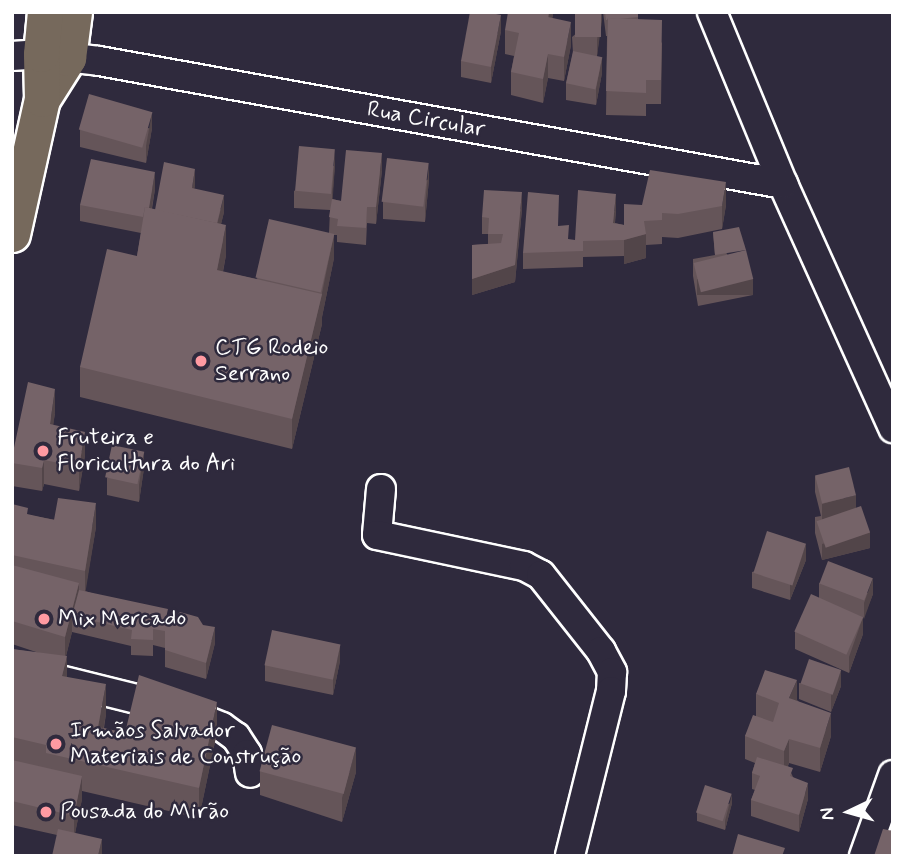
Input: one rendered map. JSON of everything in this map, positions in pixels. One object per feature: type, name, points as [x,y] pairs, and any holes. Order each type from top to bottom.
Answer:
[{"type":"main road","points":[[12,234],[42,99],[40,56],[45,12]]},
{"type":"main road","points":[[40,56],[74,12]]},
{"type":"street","points":[[712,12],[783,184],[893,428]]},
{"type":"street","name":"Rua Circular","points":[[40,56],[99,61],[783,184]]},
{"type":"street","points":[[382,489],[377,535],[524,566],[541,575],[601,652],[612,672],[611,691],[570,856]]},
{"type":"street","points":[[12,668],[177,709],[222,727],[236,737],[247,754],[250,773]]},
{"type":"street","points":[[864,856],[893,775]]},
{"type":"building","points":[[470,12],[501,15],[491,67],[461,61]]},
{"type":"building","points":[[508,12],[549,12],[548,17],[571,22],[564,57],[548,54],[543,79],[511,72],[519,33],[505,30]]},
{"type":"building","points":[[575,12],[601,12],[601,37],[575,37]]},
{"type":"building","points":[[605,12],[638,12],[638,17],[606,20]]},
{"type":"building","points":[[608,18],[662,20],[661,80],[646,80],[646,93],[606,91]]},
{"type":"building","points":[[573,51],[602,57],[595,90],[566,83]]},
{"type":"building","points":[[89,94],[152,112],[142,148],[79,130]]},
{"type":"building","points":[[299,146],[335,149],[331,194],[295,191]]},
{"type":"building","points":[[346,150],[382,153],[376,207],[367,207],[366,228],[337,226],[338,219],[329,217],[332,199],[341,201]]},
{"type":"building","points":[[387,158],[429,163],[423,207],[382,202]]},
{"type":"building","points":[[91,159],[155,172],[149,208],[145,207],[143,217],[80,205]]},
{"type":"building","points":[[164,162],[195,169],[192,188],[224,195],[217,223],[155,210]]},
{"type":"building","points":[[650,170],[726,182],[722,206],[678,214],[662,213],[662,220],[644,221],[646,234],[624,240],[624,204],[642,205]]},
{"type":"building","points":[[484,190],[522,192],[515,265],[472,279],[472,245],[501,243],[503,234],[488,234],[489,218],[482,217]]},
{"type":"building","points":[[578,190],[616,194],[613,223],[624,225],[624,240],[583,241],[583,251],[523,253],[528,192],[559,195],[558,226],[569,225],[568,239],[575,240]]},
{"type":"building","name":"CTG Rodeio Serrano","points":[[145,207],[226,225],[217,270],[322,294],[292,419],[80,367],[107,249],[137,256]]},
{"type":"building","points":[[269,219],[334,234],[321,293],[256,277]]},
{"type":"building","points":[[739,227],[746,250],[715,255],[713,232]]},
{"type":"building","points":[[746,250],[753,279],[701,292],[694,263]]},
{"type":"building","points":[[28,382],[55,389],[50,424],[85,432],[79,467],[44,460],[42,468],[12,463]]},
{"type":"building","points":[[112,445],[144,452],[137,484],[105,477]]},
{"type":"building","points":[[849,467],[856,495],[822,504],[815,475]]},
{"type":"building","points":[[58,498],[96,503],[85,571],[12,555],[12,504],[28,508],[27,514],[54,520]]},
{"type":"building","points":[[861,506],[870,532],[826,548],[817,521]]},
{"type":"building","points":[[767,531],[806,544],[792,586],[753,573]]},
{"type":"building","points":[[828,561],[873,578],[864,601],[819,583]]},
{"type":"building","points":[[12,565],[79,583],[65,637],[12,621]]},
{"type":"building","points":[[79,590],[168,609],[166,618],[175,618],[180,612],[198,617],[203,625],[215,627],[206,663],[165,650],[165,631],[153,629],[153,640],[131,639],[132,630],[72,616]]},
{"type":"building","points":[[811,594],[863,617],[846,655],[794,631]]},
{"type":"building","points":[[272,630],[340,645],[333,680],[265,665]]},
{"type":"building","name":"Irmãos Salvador Materiais de Construção","points":[[12,649],[67,656],[62,676],[106,684],[98,727],[125,733],[139,675],[217,702],[199,788],[46,753],[46,745],[12,737]]},
{"type":"building","points":[[809,659],[841,670],[833,695],[801,684]]},
{"type":"building","points":[[765,670],[797,680],[789,698],[831,713],[820,748],[789,739],[784,751],[745,736],[753,715],[773,722],[779,703],[756,694]]},
{"type":"building","points":[[272,725],[356,748],[344,794],[260,771]]},
{"type":"building","points":[[757,757],[793,768],[790,776],[808,783],[799,815],[751,800],[760,776],[752,773]]},
{"type":"building","points":[[12,760],[82,776],[74,816],[12,801]]},
{"type":"building","points":[[705,785],[732,794],[723,821],[696,813]]},
{"type":"building","points":[[58,829],[102,839],[98,856],[52,856]]},
{"type":"building","points":[[883,829],[893,831],[893,856],[874,856]]},
{"type":"building","points":[[738,834],[785,848],[782,856],[732,856]]},
{"type":"place","name":"CTG Rodeio Serrano","points":[[201,361]]},
{"type":"place","name":"Fruteira e Floricultura do Ari","points":[[43,451]]},
{"type":"place","name":"Mix Mercado","points":[[44,619]]},
{"type":"place","name":"Irmãos Salvador Materiais de Construção","points":[[56,744]]},
{"type":"place","name":"Pousada do Mirão","points":[[46,812]]}]
